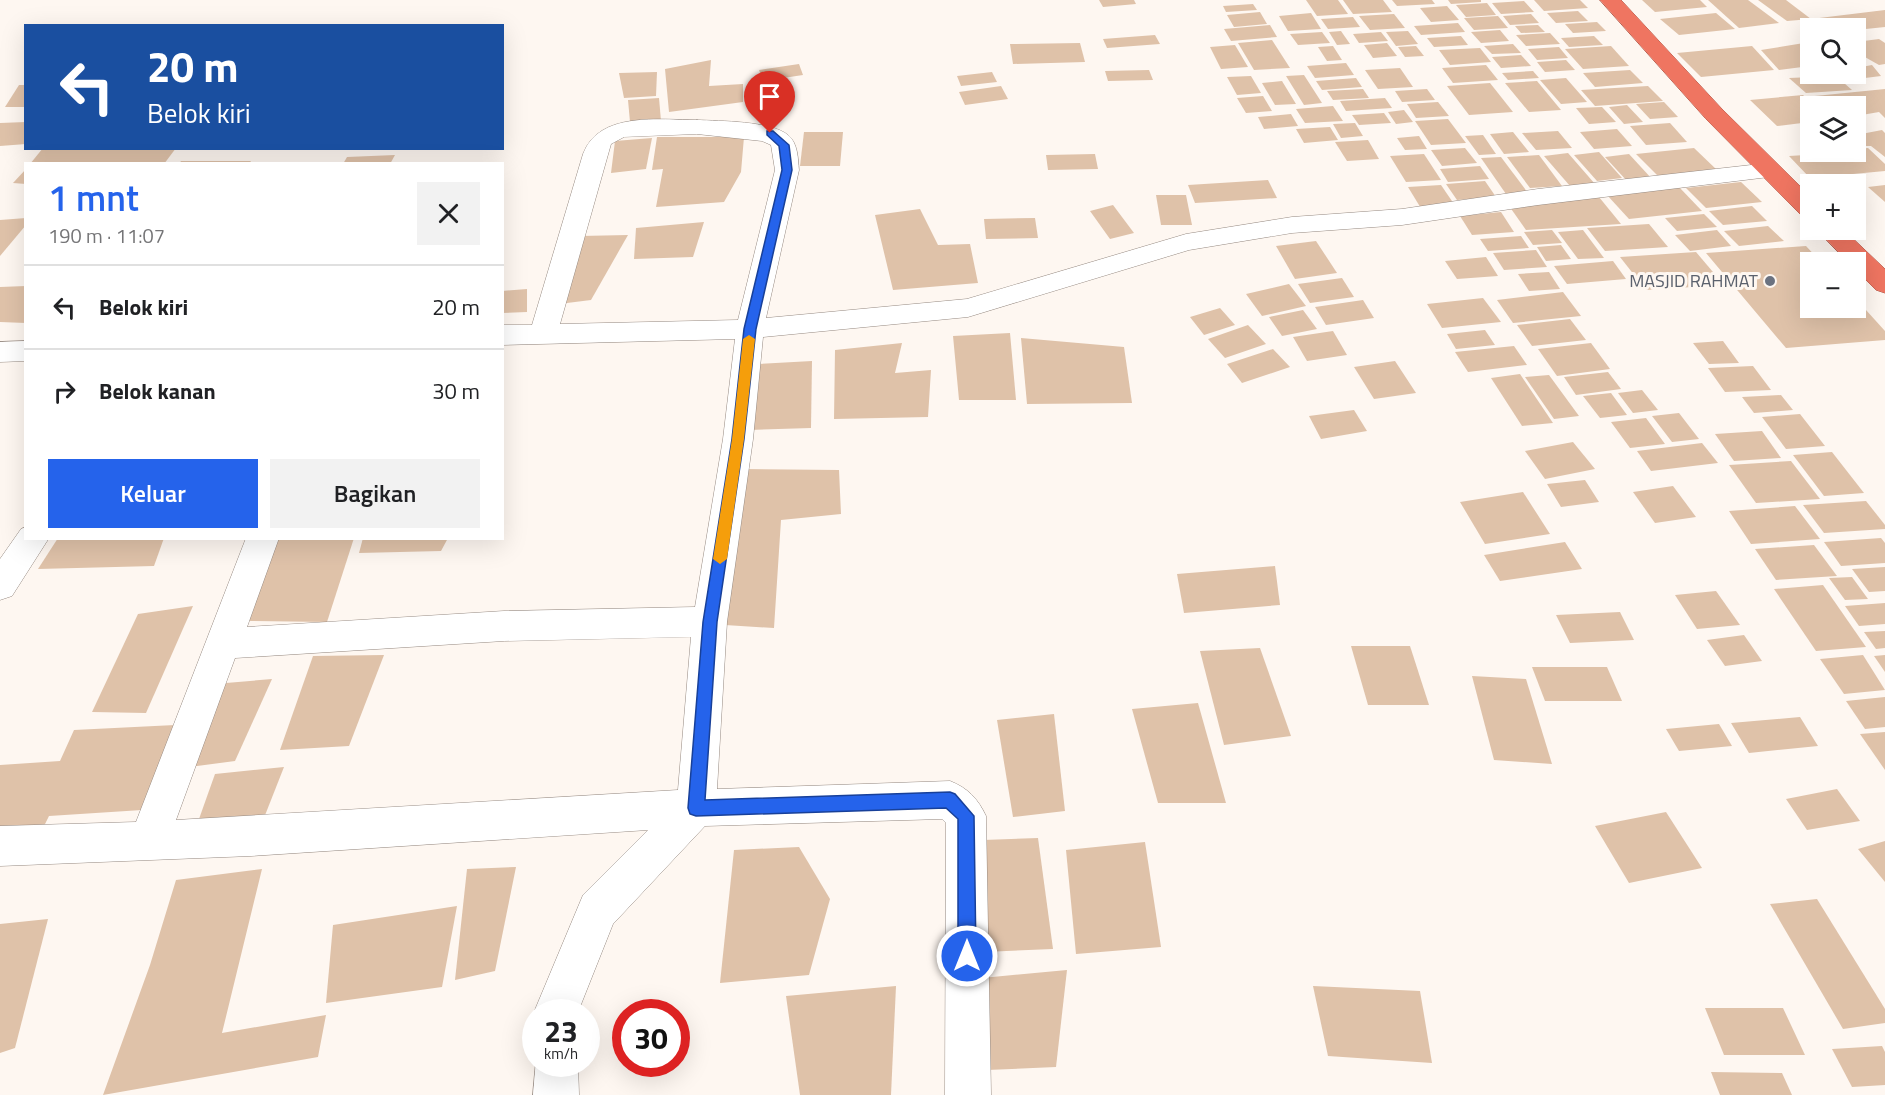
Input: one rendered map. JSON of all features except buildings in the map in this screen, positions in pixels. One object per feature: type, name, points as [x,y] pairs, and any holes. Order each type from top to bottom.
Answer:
[{"type":"highway","points":[[1610,0],[1714,114],[1800,200]]},
{"type":"highway","points":[[1840,240],[1885,284]]},
{"type":"street","points":[[543,334],[599,142],[608,134],[628,128],[744,129],[770,133],[784,145],[787,170],[750,329],[738,439],[710,622],[696,808],[598,910],[561,999]]},
{"type":"street","points":[[504,335],[750,329],[968,308],[1186,242],[1209,238],[1292,225],[1402,217],[1538,197],[1769,170]]},
{"type":"street","points":[[0,352],[24,351]]},
{"type":"street","points":[[0,586],[32,540]]},
{"type":"street","points":[[149,840],[262,540]]},
{"type":"street","points":[[224,644],[504,626],[710,622]]},
{"type":"street","points":[[0,846],[250,837],[696,808],[950,800],[966,816],[968,1095]]},
{"type":"street","points":[[556,1077],[556,1095]]},
{"type":"slow traffic","points":[[720,559],[738,439],[749,339]]},
{"type":"place","name":"MASJID RAHMAT","points":[[1770,281]]},
{"type":"route","points":[[770,133],[784,145],[787,170],[750,329],[738,439],[710,622],[696,808],[950,800],[966,816],[967,956]]}]
